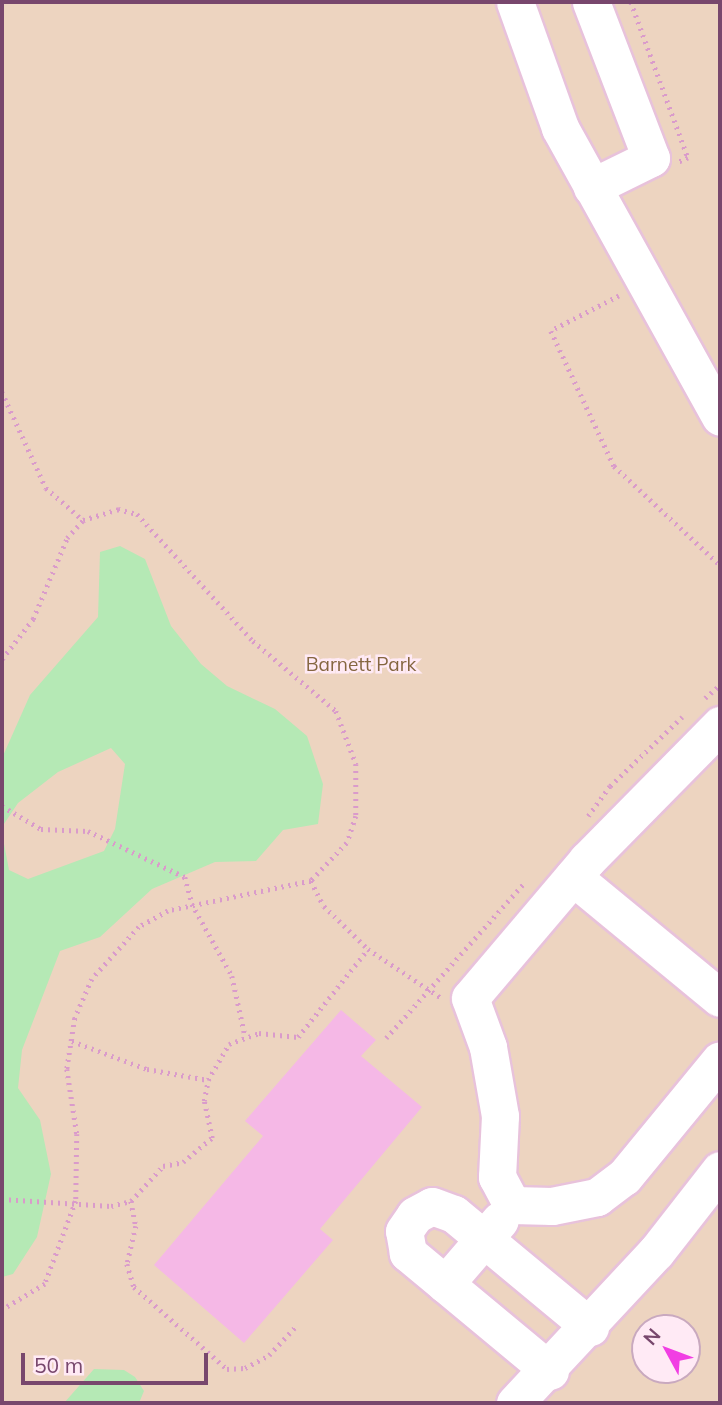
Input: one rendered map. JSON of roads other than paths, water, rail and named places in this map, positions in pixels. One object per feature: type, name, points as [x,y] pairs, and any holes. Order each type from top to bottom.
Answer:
[{"type":"lane","points":[[515,2],[560,128],[720,417]]},
{"type":"lane","points":[[591,2],[651,158],[592,187]]},
{"type":"lane","points":[[512,1205],[498,1177],[500,1116],[488,1047],[470,998],[573,877],[720,725]]},
{"type":"lane","points":[[573,877],[720,998]]},
{"type":"lane","points":[[512,1205],[552,1206],[597,1197],[624,1177],[720,1060]]},
{"type":"lane","points":[[515,1403],[550,1371],[590,1327],[720,1170]]},
{"type":"lane","points":[[445,1283],[512,1205]]},
{"type":"lane","points":[[550,1371],[408,1253],[404,1231],[415,1215],[432,1206],[454,1214],[590,1327]]},
{"type":"park label","name":"Barnett Park","points":[[361,665]]}]
